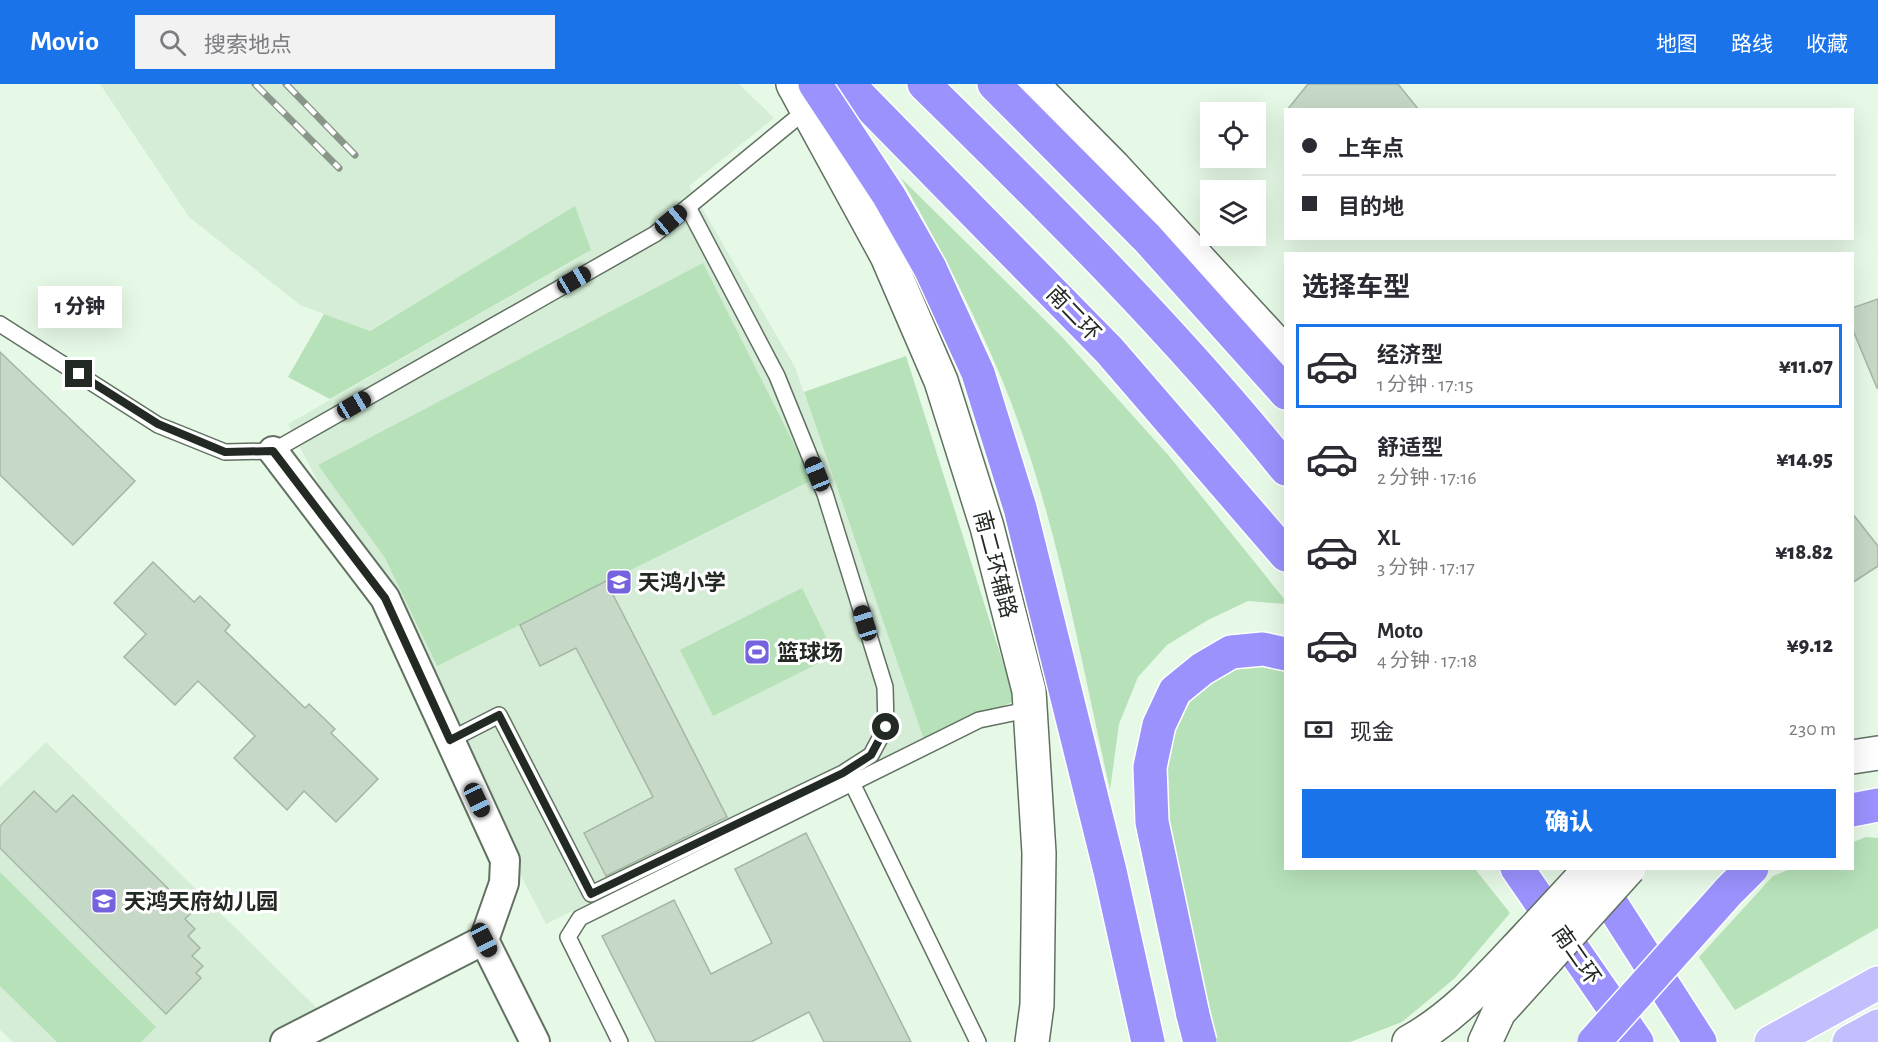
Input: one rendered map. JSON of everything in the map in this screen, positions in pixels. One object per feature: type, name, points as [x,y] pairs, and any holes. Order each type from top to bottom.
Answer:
[{"type":"highway","name":"南二环","points":[[849,84],[1109,350],[1284,553]]},
{"type":"highway","points":[[924,84],[1098,255],[1242,414],[1284,466]]},
{"type":"highway","points":[[1011,88],[1284,391]]},
{"type":"highway","points":[[807,100],[889,196],[930,268],[978,373],[1020,508],[1110,871],[1149,1042]]},
{"type":"highway","points":[[1197,1028],[1152,822],[1150,767],[1159,725],[1175,691],[1202,669],[1231,652],[1263,649],[1284,654]]},
{"type":"highway","points":[[1854,811],[1878,805]]},
{"type":"highway","points":[[1854,811],[1878,811]]},
{"type":"highway","name":"南二环","points":[[1518,870],[1638,1042]]},
{"type":"highway","points":[[1591,870],[1700,1042]]},
{"type":"highway","points":[[1594,1042],[1750,870]]},
{"type":"main road","points":[[1771,1042],[1878,983]]},
{"type":"main road","points":[[1849,1042],[1878,1026]]},
{"type":"street","name":"南二环辅路","points":[[782,84],[807,100],[887,256],[941,381],[987,527],[1032,709],[1039,853],[1037,1005],[1032,1042]]},
{"type":"street","points":[[1011,88],[1113,166],[1284,352]]},
{"type":"street","points":[[273,451],[385,598],[505,861],[504,884],[484,940],[285,1042]]},
{"type":"street","points":[[1854,757],[1878,753]]},
{"type":"street","points":[[1485,1042],[1499,1012],[1589,870]]},
{"type":"street","points":[[1409,1042],[1448,1032],[1539,946],[1627,870]]},
{"type":"street","points":[[484,940],[536,1042]]},
{"type":"street","points":[[1472,1042],[1499,1012]]},
{"type":"lane","points":[[0,324],[158,424],[225,452],[273,451],[655,234],[807,100]]},
{"type":"lane","points":[[450,740],[499,715],[591,894],[843,773],[871,755],[886,727],[885,687],[825,494],[777,376],[688,207]]},
{"type":"lane","points":[[620,1042],[568,937],[580,918],[979,720],[1032,709]]},
{"type":"lane","points":[[853,784],[978,1042]]},
{"type":"shaded area","name":"天鸿小学","points":[[100,84],[739,84],[774,118],[689,186],[795,367],[924,740],[546,924],[288,424],[590,251],[575,207],[369,331],[300,305],[189,217]]},
{"type":"shaded area","name":"天鸿天府幼儿园","points":[[46,742],[325,1016],[275,1042],[13,1042],[0,1030],[0,787]]},
{"type":"green space","points":[[901,178],[1063,338],[1169,456],[1284,599],[1284,604],[1248,601],[1208,620],[1167,645],[1138,677],[1119,724],[1110,790],[1064,581],[1036,477],[1001,377],[941,251]]},
{"type":"green space","points":[[575,206],[591,250],[330,399],[288,377],[324,314],[370,331]]},
{"type":"green space","points":[[703,263],[812,480],[437,666],[385,558],[318,465]]},
{"type":"green space","points":[[906,356],[1015,701],[924,740],[804,392]]},
{"type":"green space","name":"篮球场","points":[[802,588],[835,655],[713,716],[680,650]]},
{"type":"green space","points":[[1238,663],[1284,664],[1284,870],[1476,870],[1510,913],[1455,978],[1402,1022],[1350,1042],[1217,1042],[1182,908],[1162,807],[1159,753],[1180,707],[1207,678]]},
{"type":"green space","points":[[1866,837],[1878,838],[1878,928],[1735,1010],[1699,957],[1773,876],[1788,870],[1854,870],[1854,842]]},
{"type":"green space","points":[[0,872],[156,1027],[141,1042],[57,1042],[0,986]]},
{"type":"building","points":[[1308,84],[1398,84],[1417,108],[1289,108]]},
{"type":"building","points":[[1878,299],[1878,388],[1854,333],[1854,307]]},
{"type":"building","points":[[0,352],[135,481],[73,545],[0,475]]},
{"type":"building","points":[[1854,516],[1878,546],[1878,566],[1854,582]]},
{"type":"building","points":[[153,562],[194,602],[200,596],[230,625],[225,631],[305,708],[309,704],[335,729],[331,733],[378,779],[336,822],[304,791],[287,810],[234,758],[255,736],[198,681],[175,705],[124,657],[146,634],[114,603]]},
{"type":"building","points":[[606,581],[727,817],[606,876],[584,833],[653,797],[576,648],[540,666],[520,625]]},
{"type":"building","points":[[34,791],[56,812],[73,795],[192,912],[185,919],[195,929],[188,936],[200,948],[192,956],[203,966],[196,973],[201,978],[166,1014],[0,848],[0,826]]},
{"type":"building","points":[[806,833],[911,1042],[824,1042],[809,1012],[751,1042],[656,1042],[602,936],[674,900],[711,974],[772,943],[735,869]]},
{"type":"railway","points":[[255,84],[339,168]]},
{"type":"railway","points":[[286,84],[355,155]]},
{"type":"place","name":"天鸿小学","points":[[619,582]]},
{"type":"place","name":"篮球场","points":[[757,652]]},
{"type":"place","name":"天鸿天府幼儿园","points":[[104,901]]},
{"type":"route","points":[[79,374],[158,424],[225,452],[273,451],[338,533],[385,598],[450,740],[499,715],[591,894],[843,773],[871,755],[886,727]]}]
